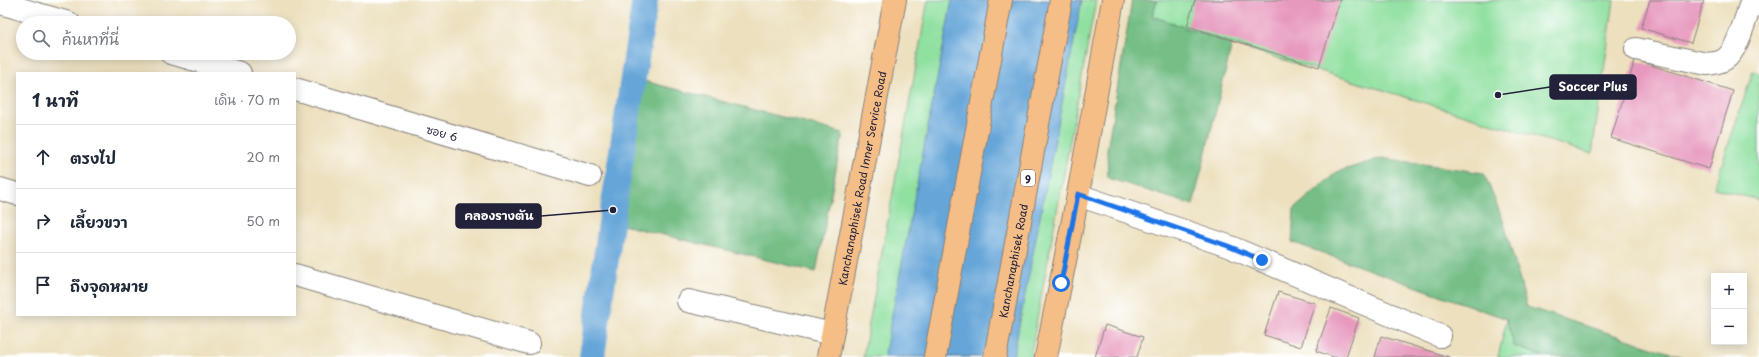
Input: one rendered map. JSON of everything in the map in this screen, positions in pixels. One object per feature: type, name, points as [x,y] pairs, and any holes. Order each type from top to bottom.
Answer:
[{"type":"main road","name":"Kanchanaphisek Road Inner Service Road","points":[[828,357],[895,0]]},
{"type":"main road","points":[[935,357],[1001,0]]},
{"type":"main road","name":"Kanchanaphisek Road","points":[[995,357],[1061,0]]},
{"type":"main road","points":[[1046,357],[1078,194],[1113,0]]},
{"type":"street","points":[[1636,49],[1707,64],[1717,63],[1726,59],[1733,50],[1752,0]]},
{"type":"street","points":[[0,3],[45,16]]},
{"type":"street","points":[[195,60],[237,72]]},
{"type":"street","name":"ซอย 6","points":[[296,89],[590,176]]},
{"type":"street","points":[[0,189],[16,194]]},
{"type":"street","points":[[1078,194],[1228,246],[1440,336]]},
{"type":"street","points":[[296,275],[529,343]]},
{"type":"street","points":[[688,301],[832,334]]},
{"type":"green space","points":[[928,0],[1096,0],[1030,357],[863,357]]},
{"type":"green space","points":[[1132,0],[1157,0],[1152,16],[1232,44],[1193,205],[1108,178],[1107,150]]},
{"type":"green space","points":[[1157,0],[1614,0],[1592,154],[1232,44],[1152,16]]},
{"type":"green space","points":[[1753,71],[1759,73],[1759,200],[1714,188]]},
{"type":"green space","points":[[644,81],[843,133],[816,272],[623,225]]},
{"type":"green space","points":[[1382,158],[1484,173],[1504,223],[1527,307],[1683,357],[1545,357],[1514,346],[1507,319],[1292,242],[1294,209],[1337,172]]},
{"type":"green space","points":[[1507,319],[1514,346],[1545,357],[1498,357]]},
{"type":"water","points":[[952,0],[1082,0],[1013,357],[884,357]]},
{"type":"building","points":[[1195,0],[1340,0],[1319,67],[1187,26]]},
{"type":"building","points":[[1650,0],[1704,0],[1691,43],[1641,28]]},
{"type":"building","points":[[1635,60],[1733,91],[1709,169],[1611,138]]},
{"type":"building","points":[[1278,292],[1315,303],[1301,347],[1264,335]]},
{"type":"building","points":[[1331,308],[1359,318],[1346,357],[1334,357],[1316,351]]},
{"type":"building","points":[[1105,325],[1143,337],[1137,357],[1095,357]]},
{"type":"building","points":[[1381,336],[1449,357],[1375,357]]},
{"type":"waterway","points":[[592,357],[645,0]]},
{"type":"place","name":"Soccer Plus","points":[[1498,95]]},
{"type":"place","name":"คลองรางตัน","points":[[613,210]]},
{"type":"route","points":[[1061,283],[1078,194],[1228,246],[1262,260]]}]
